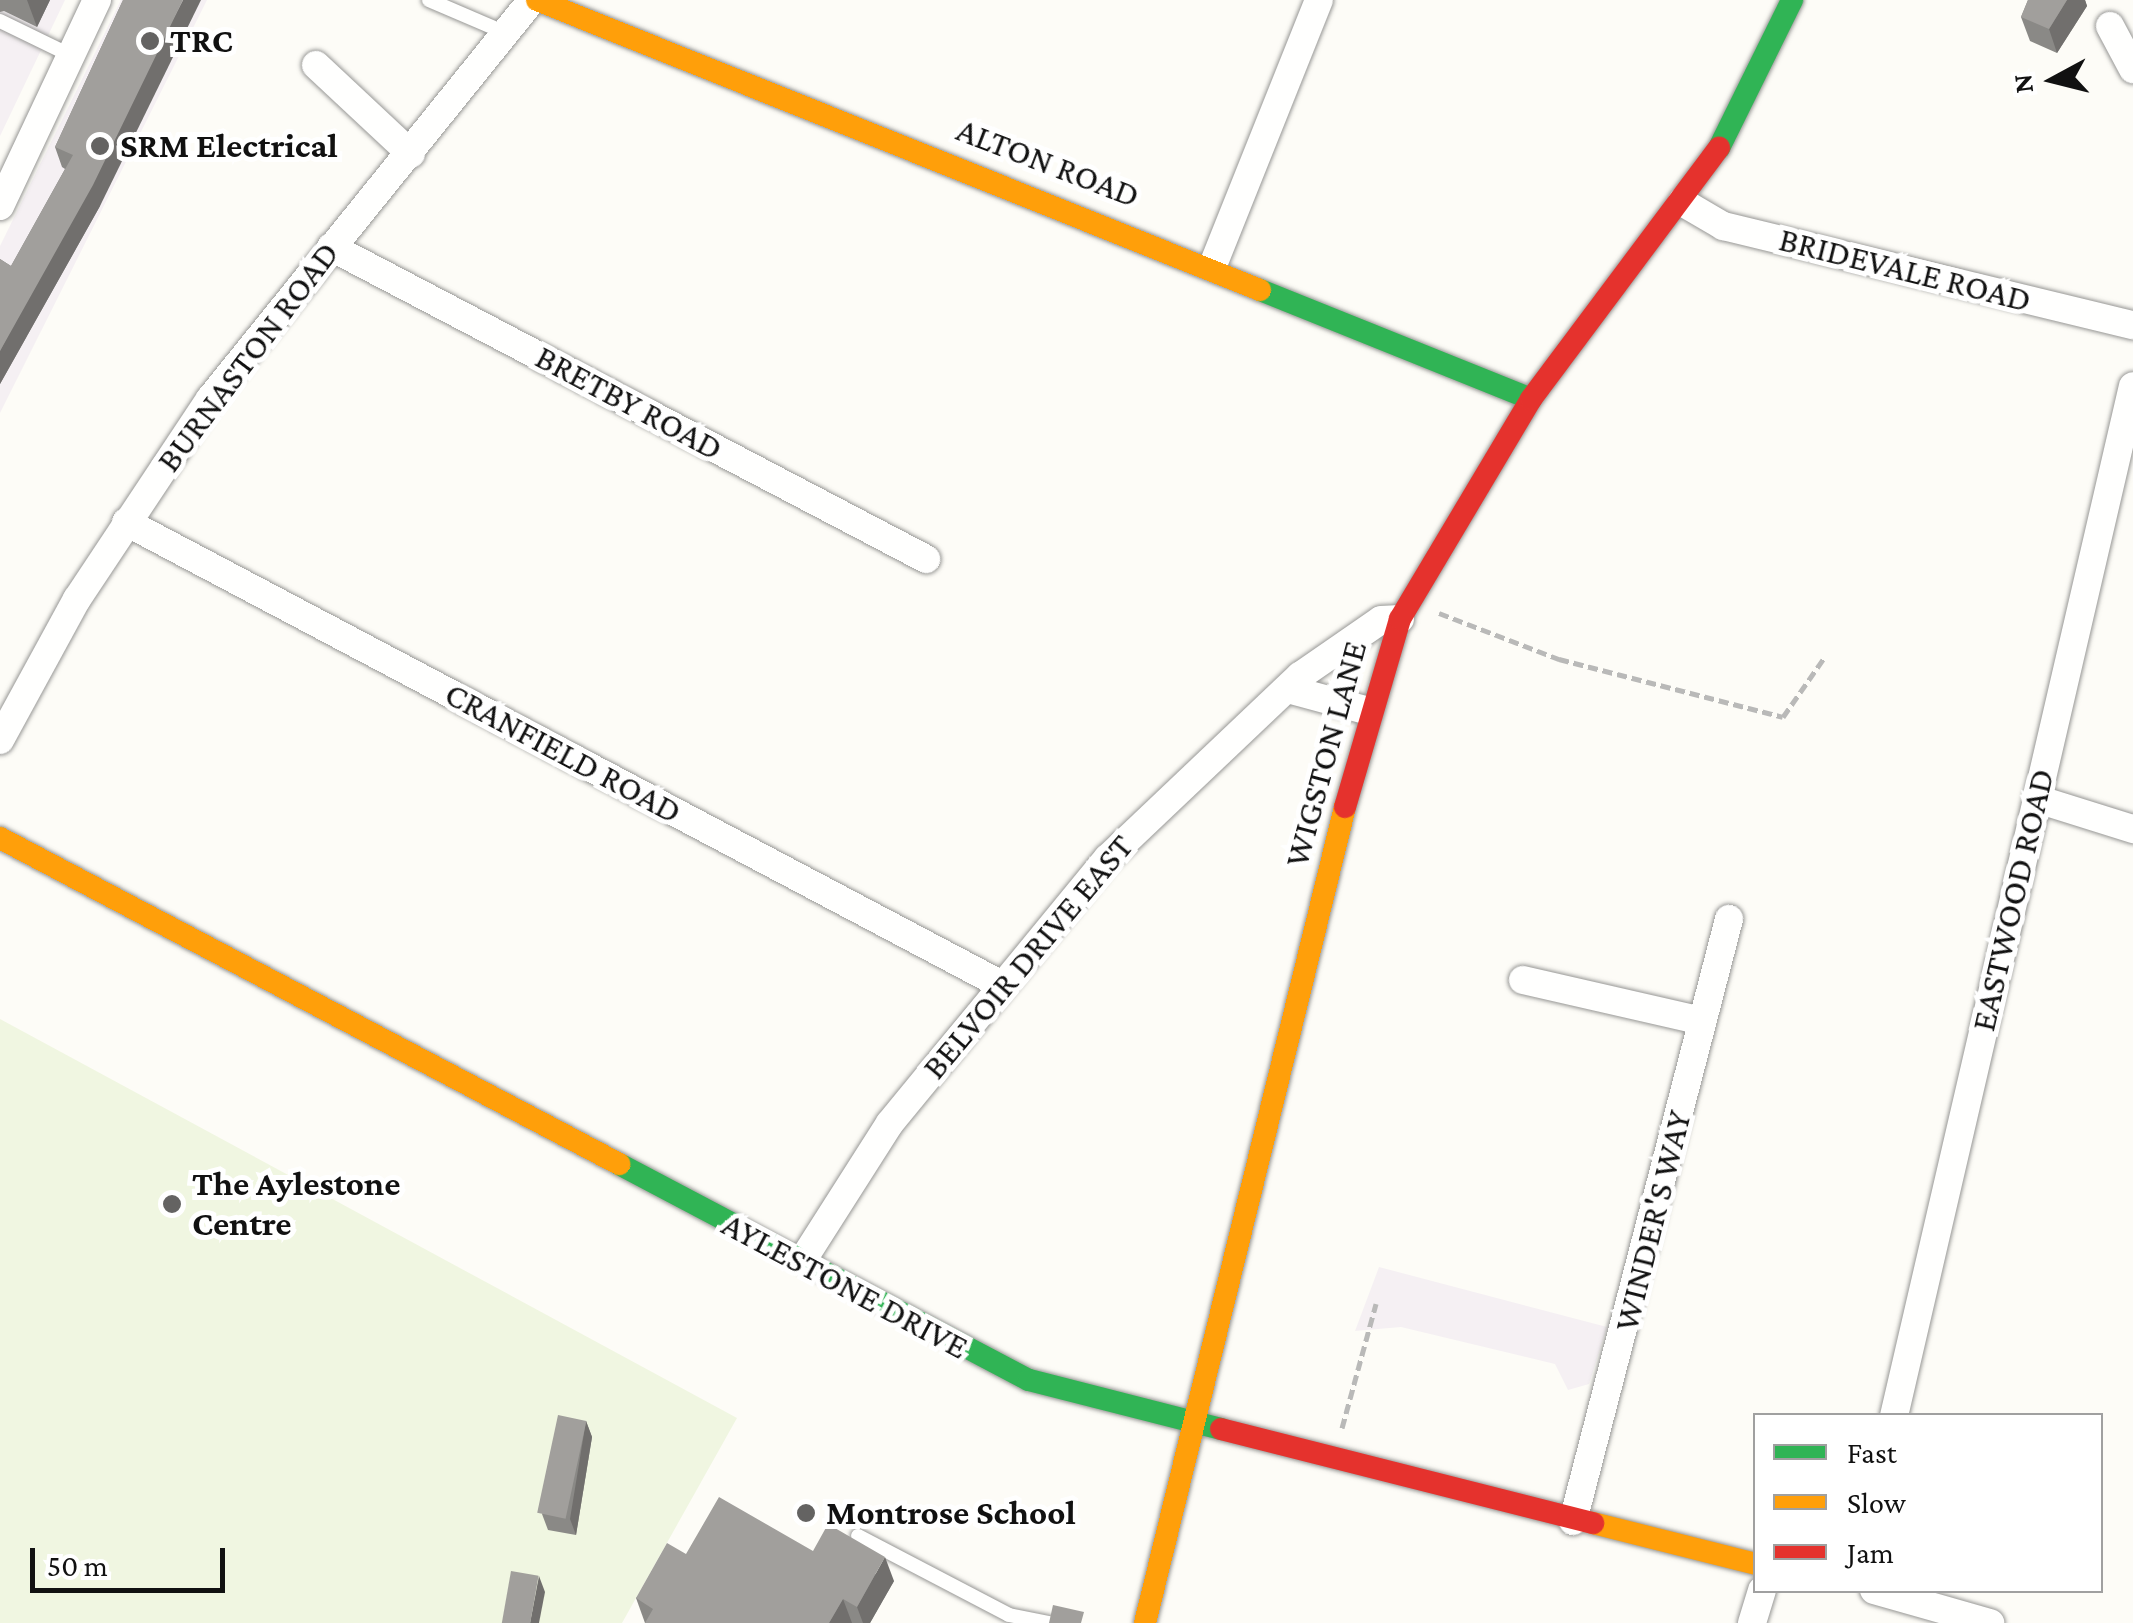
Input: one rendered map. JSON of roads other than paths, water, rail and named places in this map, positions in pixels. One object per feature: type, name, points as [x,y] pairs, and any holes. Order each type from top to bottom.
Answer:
[{"type":"street","points":[[0,206],[97,0]]},
{"type":"street","name":"BURNASTON ROAD","points":[[0,740],[126,522],[332,247],[511,36],[534,0]]},
{"type":"street","name":"ALTON ROAD","points":[[534,0],[1213,265],[1530,399]]},
{"type":"street","points":[[1213,265],[1319,0]]},
{"type":"street","name":"WIGSTON LANE","points":[[1145,1623],[1199,1420],[1368,711],[1404,610],[1530,399],[1682,202],[1754,93],[1792,0]]},
{"type":"street","points":[[2110,26],[2133,69]]},
{"type":"street","points":[[316,64],[412,154]]},
{"type":"street","name":"BRIDEVALE ROAD","points":[[1682,202],[1722,226],[2133,325]]},
{"type":"street","name":"BRETBY ROAD","points":[[332,247],[926,559]]},
{"type":"street","name":"EASTWOOD ROAD","points":[[1895,1413],[2133,386]]},
{"type":"street","name":"CRANFIELD ROAD","points":[[126,522],[1000,984]]},
{"type":"street","name":"BELVOIR DRIVE EAST","points":[[804,1258],[890,1123],[1000,984],[1108,858],[1291,690],[1381,620],[1404,610]]},
{"type":"street","points":[[1291,690],[1368,711]]},
{"type":"street","points":[[2036,799],[2133,829]]},
{"type":"street","name":"AYLESTONE DRIVE","points":[[0,838],[804,1258],[1029,1380],[1335,1454],[1573,1521],[1753,1563]]},
{"type":"street","name":"WINDER'S WAY","points":[[1573,1521],[1729,919]]},
{"type":"street","points":[[1523,980],[1702,1021]]},
{"type":"street","points":[[1752,1623],[1761,1593]]},
{"type":"street","points":[[1885,1593],[1990,1623]]},
{"type":"lane","points":[[429,0],[511,36]]},
{"type":"lane","points":[[0,20],[72,56]]},
{"type":"lane","points":[[858,1536],[1009,1616],[1049,1623]]},
{"type":"place","name":"TRC","points":[[150,41]]},
{"type":"place","name":"SRM Electrical","points":[[100,146]]},
{"type":"place","name":"The Aylestone Centre","points":[[172,1204]]},
{"type":"place","name":"Montrose School","points":[[806,1513]]}]
